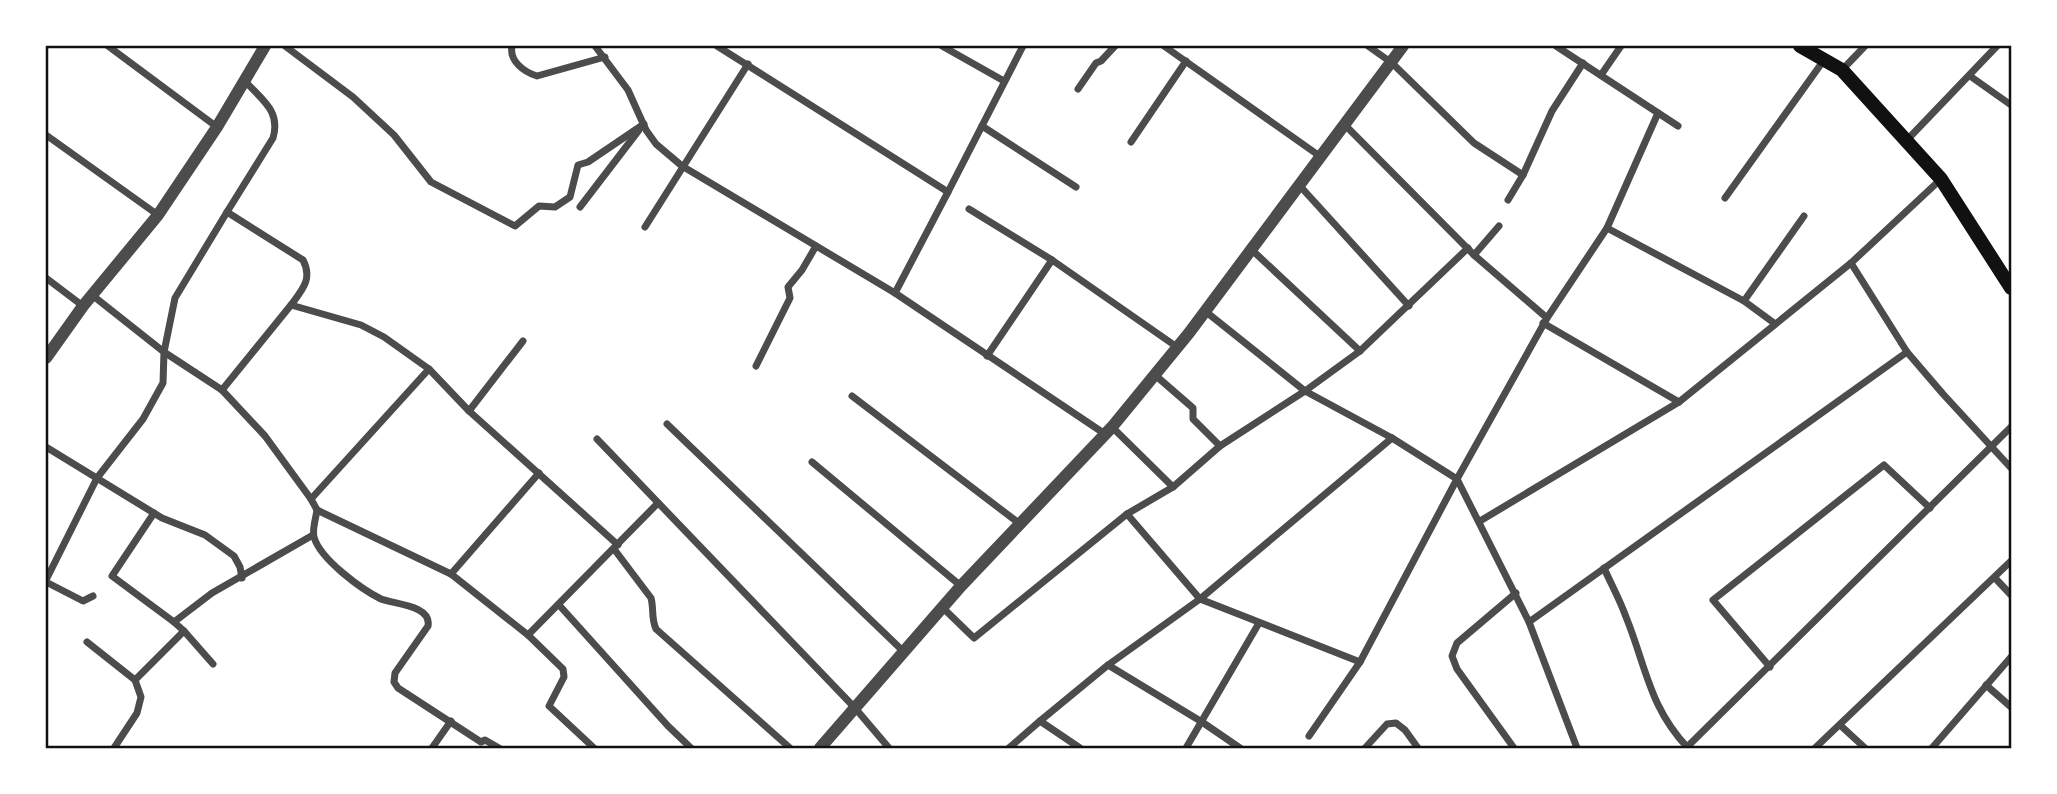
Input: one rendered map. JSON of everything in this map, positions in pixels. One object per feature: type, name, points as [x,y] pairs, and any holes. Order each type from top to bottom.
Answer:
[{"type":"main road","points":[[1800,46],[1842,70],[1907,140],[1941,179],[2010,281]]},
{"type":"street","points":[[108,46],[217,127]]},
{"type":"street","points":[[46,358],[83,306],[158,215],[246,81],[264,46]]},
{"type":"street","points":[[285,46],[353,97],[394,135],[431,182],[515,226],[539,206],[555,207],[570,197],[578,165],[588,162],[644,124]]},
{"type":"street","points":[[512,46],[511,52],[518,65],[537,76],[605,57]]},
{"type":"street","points":[[595,46],[628,90],[656,144],[682,166],[895,293],[987,356],[1109,430],[1173,487]]},
{"type":"street","points":[[717,46],[948,192]]},
{"type":"street","points":[[942,46],[1004,81]]},
{"type":"street","points":[[895,293],[1023,46]]},
{"type":"street","points":[[1078,89],[1096,63],[1115,46]]},
{"type":"street","points":[[1164,46],[1321,157]]},
{"type":"street","points":[[1368,46],[1392,63],[1474,143],[1523,175]]},
{"type":"street","points":[[820,748],[961,586],[1109,430],[1252,250],[1403,46]]},
{"type":"street","points":[[1556,46],[1678,126]]},
{"type":"street","points":[[1601,75],[1621,46]]},
{"type":"street","points":[[1842,70],[1865,46]]},
{"type":"street","points":[[1907,140],[1997,46]]},
{"type":"street","points":[[1725,198],[1824,60]]},
{"type":"street","points":[[1131,142],[1186,61]]},
{"type":"street","points":[[1508,200],[1523,175],[1552,111],[1583,63]]},
{"type":"street","points":[[645,227],[748,64]]},
{"type":"street","points":[[1970,76],[2011,106]]},
{"type":"street","points":[[93,596],[83,601],[46,581],[97,478],[143,419],[163,383],[164,352],[175,299],[274,138],[277,125],[274,112],[246,81]]},
{"type":"street","points":[[1309,736],[1360,662],[1545,321],[1607,228],[1658,113]]},
{"type":"street","points":[[580,207],[644,124]]},
{"type":"street","points":[[1344,124],[1474,255],[1545,321],[1679,402]]},
{"type":"street","points":[[982,126],[1076,187]]},
{"type":"street","points":[[46,135],[158,215]]},
{"type":"street","points":[[1480,521],[1679,402],[1851,263],[1941,179]]},
{"type":"street","points":[[1300,186],[1409,306]]},
{"type":"street","points":[[969,209],[1052,260],[1177,347]]},
{"type":"street","points":[[222,390],[307,284],[308,270],[303,260],[227,212]]},
{"type":"street","points":[[1744,301],[1804,216]]},
{"type":"street","points":[[1474,255],[1499,226]]},
{"type":"street","points":[[1607,228],[1744,301],[1774,323]]},
{"type":"street","points":[[756,366],[790,298],[788,287],[816,246]]},
{"type":"street","points":[[943,608],[974,638],[1127,514],[1173,487],[1220,446],[1305,391],[1360,351],[1468,248]]},
{"type":"street","points":[[1252,250],[1360,351]]},
{"type":"street","points":[[987,356],[1052,260]]},
{"type":"street","points":[[1851,263],[1907,352],[2011,468]]},
{"type":"street","points":[[46,278],[83,306]]},
{"type":"street","points":[[92,295],[164,352],[222,390],[265,436],[312,499],[317,510],[313,535],[321,552],[368,592],[384,600],[410,606],[427,616],[428,626],[395,673],[394,682],[398,688],[451,721],[479,745],[485,740],[499,748]]},
{"type":"street","points":[[291,305],[361,325],[384,337],[429,369],[469,411],[539,472],[616,547],[651,598],[652,620],[656,629],[790,748]]},
{"type":"street","points":[[1205,311],[1305,391],[1392,438],[1458,479],[1529,622],[1577,748]]},
{"type":"street","points":[[469,411],[523,341]]},
{"type":"street","points":[[1529,622],[1907,352]]},
{"type":"street","points":[[312,499],[429,369]]},
{"type":"street","points":[[1155,374],[1193,408],[1193,419],[1220,446]]},
{"type":"street","points":[[852,396],[1020,524]]},
{"type":"street","points":[[667,424],[903,651]]},
{"type":"street","points":[[1604,568],[1626,617],[1655,703],[1672,731],[1687,748],[2011,427]]},
{"type":"street","points":[[1009,748],[1108,665],[1200,598],[1392,438]]},
{"type":"street","points":[[597,439],[855,708],[889,748]]},
{"type":"street","points":[[46,447],[154,513],[205,535],[234,556],[242,578]]},
{"type":"street","points":[[811,462],[961,586]]},
{"type":"street","points":[[1770,667],[1713,600],[1884,465],[1930,508]]},
{"type":"street","points":[[452,574],[539,472]]},
{"type":"street","points":[[528,635],[659,503]]},
{"type":"street","points":[[317,510],[452,574],[528,635],[563,669],[564,677],[549,706],[594,748]]},
{"type":"street","points":[[154,513],[112,576],[174,622],[213,664]]},
{"type":"street","points":[[1127,514],[1200,598],[1360,662]]},
{"type":"street","points":[[174,622],[212,593],[313,535]]},
{"type":"street","points":[[1815,748],[2011,561]]},
{"type":"street","points":[[1995,578],[2011,595]]},
{"type":"street","points":[[1514,748],[1457,670],[1452,656],[1457,643],[1516,593]]},
{"type":"street","points":[[559,605],[691,748]]},
{"type":"street","points":[[1186,748],[1259,623]]},
{"type":"street","points":[[135,680],[184,631]]},
{"type":"street","points":[[87,642],[135,680],[141,697],[137,713],[114,748]]},
{"type":"street","points":[[1932,748],[2011,657]]},
{"type":"street","points":[[1108,665],[1240,748]]},
{"type":"street","points":[[1986,685],[2011,707]]},
{"type":"street","points":[[432,748],[451,721]]},
{"type":"street","points":[[1040,721],[1080,748]]},
{"type":"street","points":[[1365,748],[1387,724],[1396,723],[1405,730],[1418,748]]},
{"type":"street","points":[[1840,725],[1865,748]]}]
